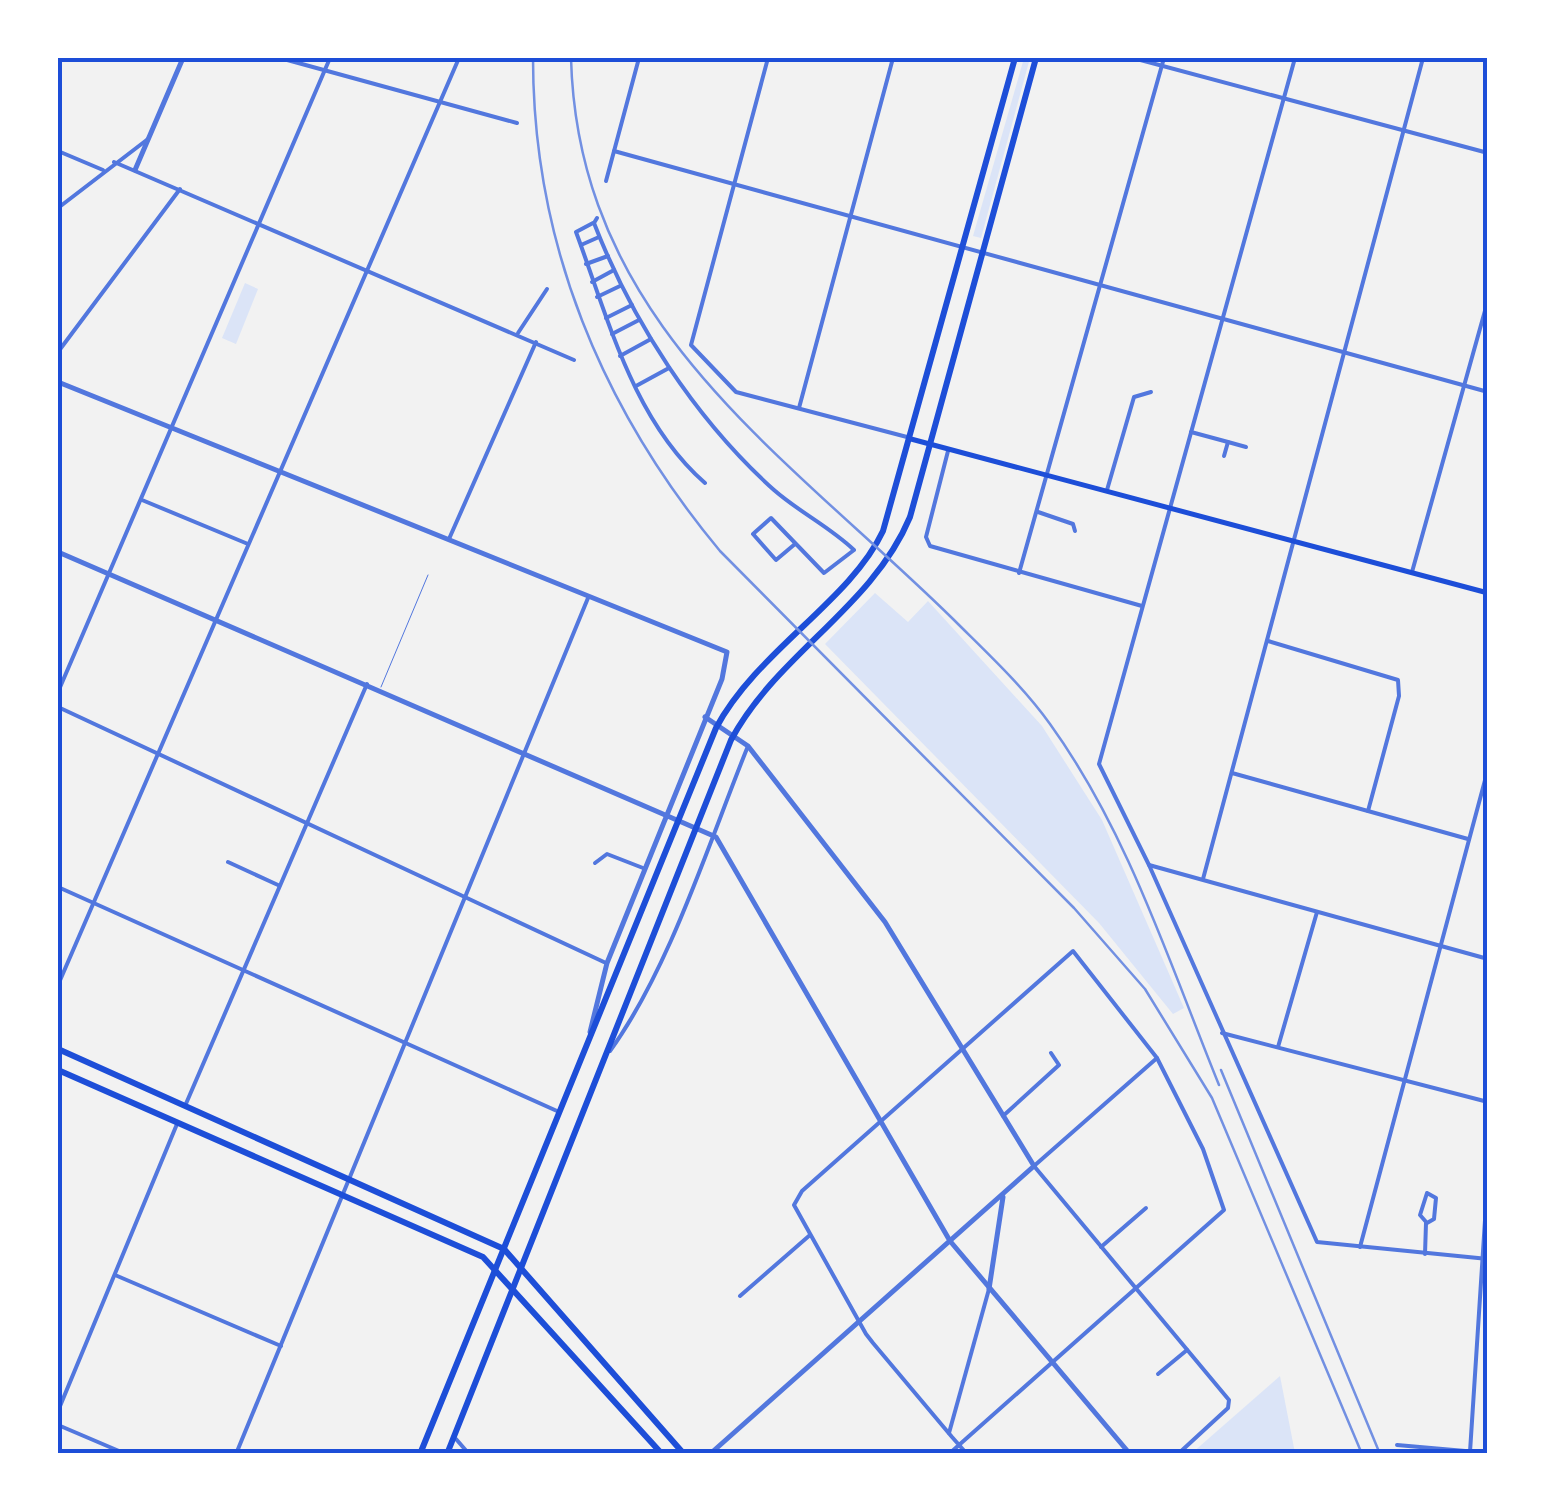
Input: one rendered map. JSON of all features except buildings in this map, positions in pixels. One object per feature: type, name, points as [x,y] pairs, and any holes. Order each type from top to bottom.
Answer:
[{"type":"main road","points":[[420,1454],[557,1111],[729,703],[873,549],[908,453],[1016,58]]},
{"type":"main road","points":[[447,1454],[738,728],[773,682],[889,561],[915,505],[1036,58]]},
{"type":"main road","points":[[912,438],[1488,593]]},
{"type":"main road","points":[[58,1050],[504,1249],[684,1454]]},
{"type":"main road","points":[[58,1070],[463,1246],[496,1268],[662,1454]]},
{"type":"street","points":[[134,170],[183,58]]},
{"type":"street","points":[[280,58],[517,123]]},
{"type":"street","points":[[58,692],[330,58]]},
{"type":"street","points":[[58,985],[459,58]]},
{"type":"street","points":[[606,181],[639,58]]},
{"type":"street","points":[[768,58],[690,334],[691,345],[736,392],[912,438]]},
{"type":"street","points":[[799,408],[893,58]]},
{"type":"street","points":[[1133,58],[1488,152]]},
{"type":"street","points":[[1019,573],[1164,58]]},
{"type":"street","points":[[1295,58],[1099,764],[1149,865],[1318,1244],[1485,1259]]},
{"type":"street","points":[[1203,880],[1423,58]]},
{"type":"street","points":[[58,208],[148,138]]},
{"type":"street","points":[[58,151],[104,170]]},
{"type":"street","points":[[614,151],[1488,392]]},
{"type":"street","points":[[114,162],[574,360]]},
{"type":"street","points":[[58,352],[180,189]]},
{"type":"street","points":[[704,483],[676,453],[620,356],[586,264],[578,229],[596,220],[614,270],[669,368],[776,492],[854,550],[824,573],[770,518],[754,534],[776,560],[795,544]]},
{"type":"street","points":[[581,245],[599,237]]},
{"type":"street","points":[[586,264],[608,256]]},
{"type":"street","points":[[592,282],[614,270]]},
{"type":"street","points":[[597,297],[622,285]]},
{"type":"street","points":[[518,333],[547,289]]},
{"type":"street","points":[[1412,572],[1488,300]]},
{"type":"street","points":[[606,318],[632,305]]},
{"type":"street","points":[[612,334],[640,320]]},
{"type":"street","points":[[620,356],[650,339]]},
{"type":"street","points":[[449,540],[536,342]]},
{"type":"street","points":[[636,386],[669,368]]},
{"type":"street","points":[[58,382],[722,648],[728,656],[722,678],[607,963],[590,1032]]},
{"type":"street","points":[[1107,490],[1134,398],[1151,392]]},
{"type":"street","points":[[1191,432],[1246,447]]},
{"type":"street","points":[[1224,456],[1228,442]]},
{"type":"street","points":[[949,449],[926,537],[928,544],[1142,606]]},
{"type":"street","points":[[142,500],[248,544]]},
{"type":"street","points":[[1036,512],[1073,524],[1075,532]]},
{"type":"street","points":[[58,552],[712,835],[739,871],[950,1241],[1130,1454]]},
{"type":"street","points":[[236,1454],[588,596]]},
{"type":"street","points":[[1268,641],[1398,680],[1399,696],[1368,810]]},
{"type":"street","points":[[185,1106],[367,684]]},
{"type":"street","points":[[58,708],[607,963]]},
{"type":"street","points":[[705,716],[748,746],[885,922],[1034,1166],[1229,1400],[1228,1408],[1178,1454]]},
{"type":"street","points":[[607,1055],[633,1015],[748,746]]},
{"type":"street","points":[[1360,1248],[1488,769]]},
{"type":"street","points":[[1232,773],[1468,839]]},
{"type":"street","points":[[595,863],[608,854],[643,868]]},
{"type":"street","points":[[228,862],[280,886]]},
{"type":"street","points":[[1149,865],[1488,959]]},
{"type":"street","points":[[58,887],[557,1111]]},
{"type":"street","points":[[1278,1048],[1317,911]]},
{"type":"street","points":[[949,1454],[959,1444],[1134,1286],[1219,1216],[1224,1203],[1211,1167],[1158,1058],[1073,951],[795,1201],[796,1212],[859,1321],[949,1433],[959,1444],[967,1454]]},
{"type":"street","points":[[1222,1033],[1488,1102]]},
{"type":"street","points":[[1003,1116],[1059,1065],[1051,1054]]},
{"type":"street","points":[[710,1454],[1158,1058]]},
{"type":"street","points":[[58,1411],[178,1122]]},
{"type":"street","points":[[1470,1452],[1488,1174]]},
{"type":"street","points":[[1432,1193],[1436,1198],[1434,1219],[1426,1223],[1420,1218],[1422,1198],[1432,1193]]},
{"type":"street","points":[[949,1433],[995,1264],[1004,1194]]},
{"type":"street","points":[[1101,1247],[1146,1208]]},
{"type":"street","points":[[1424,1254],[1426,1223]]},
{"type":"street","points":[[740,1296],[810,1235]]},
{"type":"street","points":[[972,1269],[984,1274],[995,1264]]},
{"type":"street","points":[[113,1274],[281,1346]]},
{"type":"street","points":[[1158,1374],[1188,1350]]},
{"type":"street","points":[[58,1425],[126,1454]]},
{"type":"street","points":[[454,1436],[470,1454]]},
{"type":"street","points":[[1396,1445],[1488,1453]]},
{"type":"street","points":[[108,1446],[111,1454]]},
{"type":"lane","points":[[380,689],[428,574]]},
{"type":"shaded area","points":[[1024,58],[1030,58],[981,238],[973,236]]},
{"type":"shaded area","points":[[245,283],[258,289],[236,344],[222,338]]},
{"type":"shaded area","points":[[875,593],[908,622],[928,601],[1042,726],[1102,820],[1184,1008],[1173,1014],[1099,923],[825,644]]},
{"type":"shaded area","points":[[1280,1376],[1295,1453],[1192,1453]]},
{"type":"railway","points":[[533,58],[536,127],[561,258],[582,321],[641,440],[720,551],[1074,908],[1145,989],[1212,1098],[1362,1454]]},
{"type":"railway","points":[[571,58],[582,151],[610,234],[650,308],[700,375],[759,438],[953,619],[1016,682],[1050,724],[1078,765],[1125,853],[1219,1085]]},
{"type":"railway","points":[[1221,1070],[1380,1454]]}]
